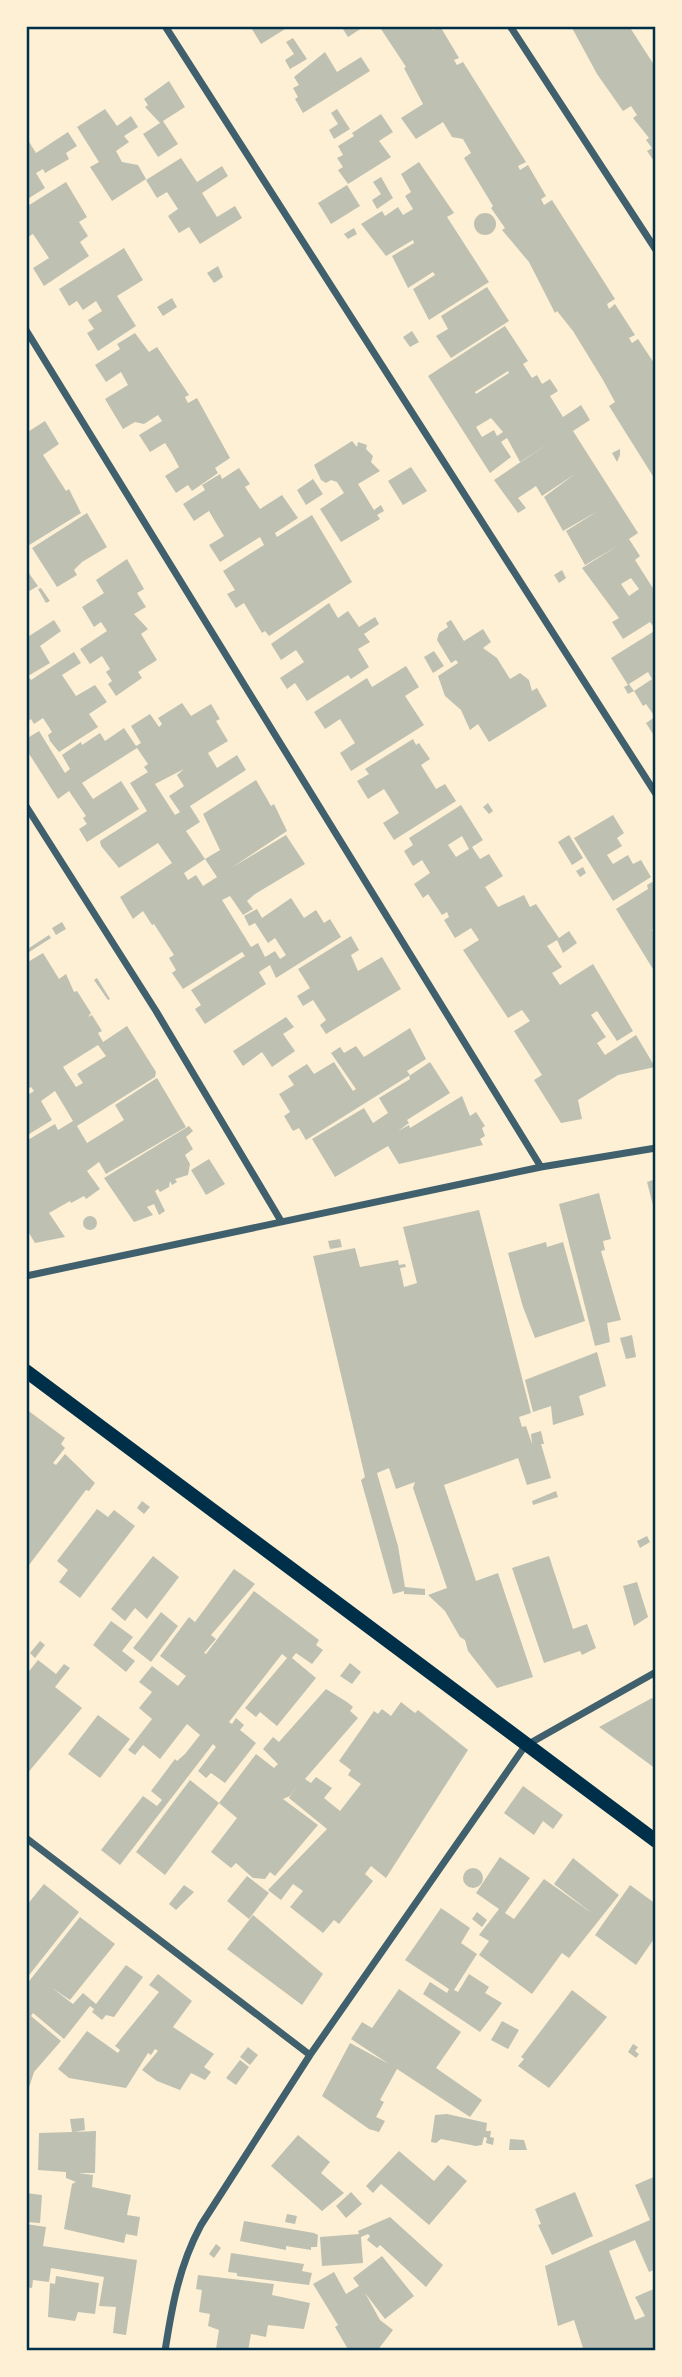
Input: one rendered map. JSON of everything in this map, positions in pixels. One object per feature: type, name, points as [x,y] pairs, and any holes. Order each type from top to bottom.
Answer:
[{"type":"main road","points":[[26,1371],[525,1746],[656,1841]]},
{"type":"street","points":[[165,26],[656,794]]},
{"type":"street","points":[[510,26],[656,250]]},
{"type":"street","points":[[26,330],[541,1167]]},
{"type":"street","points":[[26,806],[156,1011],[282,1221]]},
{"type":"street","points":[[26,1276],[541,1167],[656,1148]]},
{"type":"street","points":[[165,2351],[175,2289],[186,2254],[310,2055],[525,1746],[656,1672]]},
{"type":"street","points":[[26,1838],[310,2055]]},
{"type":"building","points":[[250,26],[290,26],[261,44]]},
{"type":"building","points":[[341,26],[365,26],[348,37]]},
{"type":"building","points":[[379,26],[430,26],[433,30],[440,26],[459,58],[454,60],[457,65],[463,62],[526,162],[518,166],[520,170],[528,165],[546,196],[541,199],[544,205],[552,200],[615,299],[607,304],[609,309],[615,304],[635,335],[629,338],[632,343],[638,339],[656,366],[656,481],[609,406],[615,402],[573,331],[557,311],[555,313],[529,262],[502,230],[505,228],[464,158],[471,153],[463,139],[452,137],[443,122],[416,139],[401,118],[423,104],[404,68],[406,67]]},
{"type":"building","points":[[571,26],[629,26],[656,68],[656,164],[647,151],[652,148],[646,140],[649,138],[633,118],[637,115],[631,106],[623,111],[597,74]]},
{"type":"building","points":[[293,38],[307,59],[290,69],[285,60],[294,54],[286,42]]},
{"type":"building","points":[[325,52],[337,72],[361,57],[370,71],[303,113],[295,99],[298,97],[293,88],[299,85],[294,77]]},
{"type":"building","points":[[169,81],[185,107],[163,121],[178,144],[158,157],[143,134],[160,123],[145,107],[148,105],[144,99]]},
{"type":"building","points":[[105,109],[117,126],[131,116],[138,127],[124,136],[129,142],[116,151],[122,162],[138,165],[146,179],[112,201],[90,167],[99,162],[77,127]]},
{"type":"building","points":[[337,109],[350,129],[334,139],[329,130],[338,124],[331,113]]},
{"type":"building","points":[[381,114],[393,132],[379,141],[391,157],[348,184],[338,170],[343,167],[337,158],[343,155],[338,146]]},
{"type":"building","points":[[68,132],[77,146],[66,153],[69,159],[45,173],[43,169],[36,173],[45,188],[26,200],[26,137],[36,153]]},
{"type":"building","points":[[181,158],[197,182],[222,166],[228,176],[202,193],[217,217],[235,206],[242,218],[200,244],[189,227],[179,233],[168,216],[178,209],[167,192],[157,198],[146,180]]},
{"type":"building","points":[[419,162],[454,213],[447,217],[489,282],[429,320],[413,289],[435,275],[433,272],[408,288],[392,256],[414,243],[413,240],[386,256],[361,224],[382,211],[385,216],[398,207],[403,215],[413,209],[405,196],[411,192],[401,174]]},
{"type":"building","points":[[381,177],[393,198],[377,209],[372,200],[381,194],[373,182]]},
{"type":"building","points":[[66,182],[87,217],[79,222],[88,236],[80,242],[89,256],[44,286],[33,268],[49,258],[33,234],[26,238],[26,207]]},
{"type":"building","points":[[347,185],[360,206],[331,224],[318,203]]},
{"type":"building","points":[[485,213],[493,216],[496,224],[493,232],[485,235],[477,232],[474,224],[477,216]]},
{"type":"building","points":[[354,228],[357,234],[348,239],[344,234]]},
{"type":"building","points":[[124,248],[143,280],[117,296],[136,326],[98,351],[87,333],[94,329],[88,320],[102,311],[96,301],[83,310],[77,301],[69,306],[59,289]]},
{"type":"building","points":[[218,266],[223,277],[214,283],[207,273]]},
{"type":"building","points":[[487,287],[509,321],[451,358],[436,336],[448,329],[441,316]]},
{"type":"building","points":[[172,298],[177,307],[163,316],[157,307]]},
{"type":"building","points":[[505,326],[528,361],[523,364],[532,378],[537,375],[542,384],[550,379],[558,391],[550,396],[563,417],[581,405],[590,420],[573,431],[638,533],[629,539],[640,556],[635,560],[656,593],[656,630],[650,622],[623,639],[612,622],[619,618],[582,568],[619,545],[585,565],[566,531],[598,511],[563,531],[544,497],[575,474],[542,496],[536,486],[518,498],[526,508],[518,513],[494,480],[552,441],[520,462],[507,438],[501,442],[511,457],[490,473],[428,376]],"holes":[[[508,371],[509,373],[476,394],[475,392]],[[491,418],[503,432],[497,436],[494,430],[482,437],[476,427]],[[631,578],[639,589],[629,596],[621,584]]]},
{"type":"building","points":[[412,331],[419,342],[410,347],[403,337]]},
{"type":"building","points":[[135,333],[149,352],[157,347],[189,395],[185,397],[188,403],[197,398],[230,458],[215,468],[218,473],[192,491],[188,485],[176,493],[165,476],[179,467],[165,443],[150,452],[139,435],[162,421],[158,415],[144,424],[135,422],[123,429],[105,399],[128,385],[121,372],[106,382],[95,365],[120,349],[117,344]]},
{"type":"building","points":[[45,421],[59,444],[43,455],[66,491],[69,489],[81,513],[26,547],[26,433]]},
{"type":"building","points":[[352,441],[357,447],[358,442],[367,445],[366,449],[373,456],[371,462],[380,471],[358,484],[374,510],[381,505],[384,511],[377,515],[380,519],[341,542],[320,509],[344,493],[337,482],[331,480],[326,483],[321,480],[314,465]]},
{"type":"building","points":[[620,449],[620,455],[617,462],[612,453]]},
{"type":"building","points":[[411,467],[427,491],[403,505],[388,481]]},
{"type":"building","points":[[239,468],[250,484],[245,487],[260,509],[282,495],[298,518],[275,533],[277,537],[312,515],[352,582],[269,636],[265,631],[262,633],[244,603],[236,608],[227,594],[235,590],[223,571],[264,545],[260,537],[220,562],[209,545],[224,536],[209,511],[194,521],[183,504],[205,490],[202,485],[220,474],[222,479]]},
{"type":"building","points":[[313,479],[323,494],[306,505],[297,490]]},
{"type":"building","points":[[87,513],[107,547],[82,562],[74,570],[77,575],[57,587],[32,548]]},
{"type":"building","points":[[127,559],[144,589],[137,593],[146,607],[134,614],[148,629],[141,634],[157,660],[138,672],[142,678],[116,696],[108,684],[112,681],[106,672],[110,669],[102,656],[90,664],[80,649],[107,631],[101,622],[94,627],[82,607],[104,593],[96,580]]},
{"type":"building","points":[[26,569],[38,586],[26,593]]},
{"type":"building","points":[[562,570],[566,578],[559,583],[554,575]]},
{"type":"building","points":[[41,588],[50,601],[46,603],[38,589]]},
{"type":"building","points":[[329,603],[338,618],[348,611],[359,627],[375,617],[379,624],[364,634],[370,642],[358,649],[369,667],[351,679],[348,675],[307,701],[295,683],[287,689],[280,678],[304,662],[296,650],[281,660],[271,644]]},
{"type":"building","points":[[54,620],[61,631],[40,646],[50,663],[28,676],[31,680],[74,652],[81,663],[62,675],[76,696],[95,685],[107,702],[89,714],[98,727],[59,752],[50,741],[48,735],[52,732],[43,718],[34,724],[31,719],[26,723],[26,638]]},
{"type":"building","points":[[451,620],[464,641],[483,629],[491,642],[483,648],[497,658],[510,679],[520,673],[529,680],[532,691],[537,688],[547,706],[489,742],[478,724],[470,730],[461,710],[445,696],[438,676],[458,663],[456,660],[451,663],[437,640],[439,633],[448,627],[446,623]]},
{"type":"building","points":[[656,630],[656,739],[646,723],[655,717],[646,704],[643,706],[634,691],[628,694],[624,687],[628,685],[611,658]],"holes":[[[648,672],[652,679],[634,691],[629,684]]]},
{"type":"building","points":[[434,651],[444,666],[433,673],[424,657]]},
{"type":"building","points":[[406,666],[419,687],[405,696],[424,725],[351,771],[340,753],[355,743],[340,719],[325,729],[314,712],[367,678],[372,687]]},
{"type":"building","points":[[182,703],[191,716],[211,704],[220,719],[216,721],[228,741],[208,753],[217,768],[237,755],[246,770],[190,806],[200,822],[186,831],[205,859],[220,850],[203,814],[256,780],[271,806],[274,804],[287,831],[231,868],[286,835],[305,864],[255,894],[247,901],[253,909],[243,915],[230,896],[222,900],[251,947],[258,943],[265,957],[275,951],[280,959],[286,955],[275,938],[268,943],[255,923],[249,926],[244,916],[257,909],[262,918],[291,898],[304,918],[316,910],[324,923],[330,919],[341,937],[276,978],[270,965],[259,972],[266,984],[205,1024],[195,1009],[201,1005],[191,990],[245,956],[242,952],[183,989],[172,973],[176,970],[169,958],[174,955],[154,924],[152,925],[143,911],[133,919],[120,897],[172,863],[158,843],[119,868],[101,846],[100,841],[147,811],[130,783],[148,772],[144,767],[148,764],[137,748],[82,783],[93,799],[121,781],[139,809],[87,842],[79,829],[87,824],[83,818],[86,816],[69,791],[58,799],[26,749],[26,739],[39,731],[65,773],[70,769],[62,755],[81,742],[82,745],[100,733],[105,741],[124,728],[136,746],[141,743],[131,726],[150,714],[159,727],[162,724],[158,718]],"holes":[[[184,769],[177,775],[184,786],[169,796],[180,812],[175,815],[155,784]],[[205,859],[217,877],[203,886],[196,875],[188,880],[184,873]]]},
{"type":"building","points":[[413,739],[430,759],[421,765],[436,789],[445,784],[456,801],[394,840],[383,823],[399,813],[384,789],[368,799],[357,781],[369,774],[365,769]]},
{"type":"building","points":[[488,803],[493,811],[489,814],[483,807]]},
{"type":"building","points":[[461,805],[483,840],[472,847],[480,859],[489,854],[503,876],[485,887],[498,907],[524,895],[530,907],[536,904],[559,938],[569,931],[577,943],[563,953],[557,940],[547,946],[562,967],[552,973],[560,985],[593,964],[633,1031],[617,1041],[597,1011],[591,1015],[606,1037],[597,1043],[605,1055],[636,1035],[655,1067],[618,1075],[578,1100],[582,1119],[561,1123],[534,1080],[542,1075],[514,1031],[530,1021],[522,1010],[508,1018],[463,950],[479,940],[471,928],[455,938],[444,920],[449,917],[447,912],[442,915],[428,894],[423,898],[414,884],[430,873],[422,860],[413,866],[404,851],[413,845],[409,838]],"holes":[[[462,836],[469,849],[456,857],[448,845]]]},
{"type":"building","points":[[613,815],[624,833],[617,838],[622,846],[607,855],[613,864],[628,855],[633,864],[641,860],[651,877],[613,901],[574,838]]},
{"type":"building","points":[[569,835],[583,858],[572,865],[558,842]]},
{"type":"building","points":[[583,867],[586,873],[580,877],[576,871]]},
{"type":"building","points":[[652,882],[656,885],[656,928],[652,930],[656,935],[656,974],[616,909],[648,889],[647,885]]},
{"type":"building","points":[[62,922],[66,929],[56,935],[52,928]]},
{"type":"building","points":[[49,935],[51,938],[26,954],[26,950]]},
{"type":"building","points":[[351,936],[359,950],[351,955],[358,971],[382,957],[401,989],[326,1034],[320,1025],[326,1020],[313,1000],[303,1006],[297,996],[310,988],[298,969]]},
{"type":"building","points":[[43,953],[59,979],[66,974],[74,992],[77,991],[91,1013],[88,1017],[92,1015],[102,1031],[98,1033],[103,1042],[127,1026],[156,1072],[155,1077],[77,1126],[87,1143],[124,1120],[115,1105],[157,1078],[186,1127],[106,1174],[99,1162],[87,1171],[100,1189],[86,1199],[84,1196],[71,1203],[70,1201],[49,1213],[65,1237],[35,1243],[26,1228],[26,1181],[29,1179],[26,1174],[26,1141],[55,1124],[58,1130],[73,1121],[55,1091],[41,1101],[52,1120],[26,1136],[26,1096],[34,1091],[31,1087],[26,1090],[26,963]],"holes":[[[98,1045],[106,1056],[77,1074],[83,1083],[76,1087],[63,1067]]]},
{"type":"building","points":[[97,978],[110,999],[108,1000],[94,980]]},
{"type":"building","points":[[286,1017],[294,1027],[283,1034],[295,1051],[272,1067],[262,1052],[243,1066],[233,1051]]},
{"type":"building","points":[[410,1028],[426,1059],[407,1071],[410,1075],[306,1140],[299,1128],[293,1131],[284,1116],[290,1112],[279,1094],[294,1085],[288,1076],[307,1064],[314,1074],[334,1062],[353,1091],[356,1089],[331,1053],[340,1047],[344,1053],[356,1046],[364,1057]]},
{"type":"building","points":[[430,1062],[450,1093],[407,1120],[409,1123],[398,1131],[409,1125],[410,1128],[462,1096],[470,1116],[476,1112],[485,1126],[482,1128],[485,1136],[480,1139],[483,1145],[399,1164],[388,1146],[335,1177],[312,1139],[364,1108],[373,1123],[388,1113],[379,1098],[410,1079],[409,1076]]},
{"type":"building","points":[[189,1126],[193,1131],[186,1137],[193,1149],[185,1155],[190,1164],[188,1175],[175,1179],[177,1182],[172,1185],[170,1181],[169,1187],[160,1192],[158,1189],[155,1191],[165,1211],[159,1215],[154,1204],[147,1207],[153,1215],[134,1222],[104,1178]]},
{"type":"building","points":[[209,1159],[225,1184],[206,1195],[191,1170]]},
{"type":"building","points":[[656,1179],[656,1213],[655,1213],[647,1182]]},
{"type":"building","points":[[599,1193],[611,1239],[603,1241],[605,1250],[601,1251],[621,1320],[607,1323],[610,1342],[595,1346],[559,1204]]},
{"type":"building","points":[[479,1210],[531,1413],[519,1417],[522,1427],[526,1426],[532,1444],[531,1434],[541,1431],[544,1444],[541,1444],[551,1478],[527,1485],[518,1458],[444,1485],[476,1581],[498,1573],[533,1677],[497,1688],[468,1651],[465,1640],[460,1637],[445,1611],[428,1595],[447,1588],[413,1488],[415,1482],[396,1489],[389,1468],[377,1473],[398,1546],[405,1587],[425,1589],[425,1595],[404,1594],[404,1591],[393,1594],[361,1480],[365,1477],[313,1256],[355,1248],[360,1267],[398,1260],[399,1265],[405,1264],[406,1267],[400,1268],[404,1287],[417,1283],[403,1227]]},
{"type":"building","points":[[90,1216],[95,1218],[95,1228],[90,1230],[85,1228],[83,1223],[85,1218]]},
{"type":"building","points":[[340,1239],[342,1247],[330,1249],[328,1241]]},
{"type":"building","points":[[546,1242],[547,1247],[563,1242],[585,1321],[535,1338],[508,1253]]},
{"type":"building","points":[[632,1335],[636,1357],[626,1359],[620,1338]]},
{"type":"building","points":[[597,1352],[606,1386],[579,1396],[584,1415],[553,1425],[551,1406],[533,1412],[525,1380]]},
{"type":"building","points":[[26,1409],[65,1438],[61,1444],[65,1448],[53,1463],[56,1465],[65,1454],[95,1483],[89,1491],[86,1490],[26,1569]]},
{"type":"building","points":[[556,1491],[558,1497],[533,1505],[532,1501]]},
{"type":"building","points":[[142,1501],[150,1507],[144,1514],[137,1508]]},
{"type":"building","points":[[97,1509],[108,1517],[114,1510],[135,1526],[80,1598],[59,1582],[68,1570],[57,1561]]},
{"type":"building","points":[[647,1536],[650,1542],[640,1548],[637,1541]]},
{"type":"building","points":[[153,1556],[179,1577],[147,1619],[135,1608],[125,1621],[111,1609]]},
{"type":"building","points":[[549,1556],[573,1629],[587,1624],[596,1648],[582,1655],[580,1651],[544,1663],[512,1568]]},
{"type":"building","points":[[234,1569],[255,1584],[211,1635],[216,1639],[204,1653],[206,1654],[254,1591],[319,1640],[316,1645],[323,1650],[312,1664],[296,1653],[292,1658],[316,1678],[277,1726],[260,1712],[256,1717],[245,1708],[287,1658],[282,1654],[229,1722],[232,1724],[236,1718],[244,1725],[240,1730],[256,1743],[225,1783],[211,1773],[206,1778],[198,1771],[216,1747],[213,1744],[120,1865],[101,1850],[143,1796],[157,1806],[162,1800],[151,1791],[175,1759],[177,1761],[185,1754],[200,1735],[187,1724],[160,1759],[143,1745],[135,1755],[128,1750],[152,1719],[139,1708],[152,1692],[139,1682],[152,1666],[178,1686],[186,1676],[160,1656],[189,1617],[195,1622]]},
{"type":"building","points":[[637,1582],[648,1617],[634,1626],[623,1586]]},
{"type":"building","points":[[161,1612],[178,1626],[151,1662],[133,1648]]},
{"type":"building","points":[[111,1621],[133,1637],[122,1651],[135,1661],[126,1672],[93,1645]]},
{"type":"building","points":[[40,1641],[45,1645],[35,1658],[30,1653]]},
{"type":"building","points":[[38,1660],[56,1674],[64,1664],[70,1668],[55,1687],[82,1708],[26,1775],[26,1675]]},
{"type":"building","points":[[350,1663],[361,1672],[352,1684],[340,1676]]},
{"type":"building","points":[[326,1689],[353,1707],[350,1711],[358,1718],[305,1779],[311,1783],[316,1777],[332,1788],[324,1798],[340,1811],[361,1784],[348,1775],[351,1770],[339,1761],[374,1711],[378,1714],[382,1709],[391,1716],[401,1702],[415,1713],[418,1710],[468,1750],[386,1878],[371,1866],[365,1874],[373,1881],[339,1924],[334,1920],[323,1933],[290,1907],[303,1891],[293,1884],[281,1900],[268,1890],[327,1829],[289,1798],[299,1783],[290,1796],[283,1799],[318,1825],[275,1876],[270,1872],[265,1879],[253,1878],[236,1863],[231,1868],[211,1852],[237,1818],[219,1803],[256,1754],[274,1768],[278,1764],[263,1749],[273,1737],[279,1742]]},
{"type":"building","points":[[652,1698],[656,1701],[656,1769],[599,1727]]},
{"type":"building","points":[[98,1715],[130,1739],[100,1778],[68,1754]]},
{"type":"building","points":[[190,1780],[219,1803],[165,1875],[136,1852]]},
{"type":"building","points":[[523,1786],[563,1815],[553,1829],[543,1821],[534,1835],[504,1813]]},
{"type":"building","points":[[500,1857],[530,1878],[505,1913],[514,1919],[544,1879],[593,1914],[554,1884],[573,1858],[619,1895],[569,1958],[562,1953],[532,1994],[479,1955],[489,1941],[479,1935],[499,1909],[476,1893]]},
{"type":"building","points":[[473,1868],[480,1871],[483,1878],[480,1885],[473,1888],[466,1885],[463,1878],[466,1871]]},
{"type":"building","points":[[247,1876],[269,1893],[249,1919],[227,1901]]},
{"type":"building","points":[[44,1884],[79,1912],[26,1979],[26,1906]]},
{"type":"building","points":[[184,1885],[194,1892],[176,1910],[169,1904]]},
{"type":"building","points":[[630,1885],[656,1904],[656,1936],[636,1965],[595,1935]]},
{"type":"building","points":[[441,1908],[470,1928],[461,1943],[477,1954],[454,1990],[458,1992],[469,1974],[489,1987],[485,1993],[502,2003],[480,2032],[423,1994],[430,1982],[447,1993],[449,1989],[405,1960]]},
{"type":"building","points":[[477,1912],[487,1920],[482,1927],[472,1919]]},
{"type":"building","points":[[253,1915],[323,1974],[302,2005],[227,1949]]},
{"type":"building","points":[[80,1917],[115,1944],[70,2000],[52,1988],[73,2004],[83,1993],[96,2004],[126,1965],[143,1977],[114,2017],[106,2015],[102,2020],[92,2012],[94,2009],[90,2006],[64,2039],[33,2013],[31,2016],[61,2041],[34,2072],[26,2097],[26,1985]]},
{"type":"building","points":[[158,1974],[192,2001],[173,2027],[214,2054],[204,2067],[211,2072],[205,2080],[191,2073],[180,2090],[157,2081],[142,2070],[158,2051],[155,2049],[151,2055],[148,2053],[126,2088],[69,2078],[58,2069],[87,2031],[118,2053],[120,2050],[115,2046],[159,1992],[149,1985]]},
{"type":"building","points":[[399,1989],[461,2032],[436,2068],[482,2100],[470,2117],[397,2069],[380,2100],[384,2102],[376,2117],[385,2121],[379,2132],[369,2129],[322,2096],[350,2043],[389,2064],[351,2039],[362,2022],[372,2028]]},
{"type":"building","points":[[572,1990],[607,2017],[549,2088],[518,2066],[524,2059],[521,2057]]},
{"type":"building","points":[[502,2021],[519,2030],[508,2049],[491,2040]]},
{"type":"building","points":[[633,2044],[638,2047],[635,2051],[639,2054],[636,2058],[628,2052]]},
{"type":"building","points":[[248,2047],[258,2055],[250,2065],[240,2057]]},
{"type":"building","points":[[240,2060],[249,2067],[236,2085],[226,2078]]},
{"type":"building","points":[[447,2114],[487,2123],[486,2131],[491,2131],[493,2145],[486,2143],[487,2138],[484,2137],[482,2145],[476,2146],[441,2139],[436,2143],[431,2142],[435,2115]]},
{"type":"building","points":[[84,2118],[85,2130],[75,2132],[96,2131],[95,2173],[78,2173],[93,2175],[92,2187],[131,2195],[127,2215],[140,2217],[137,2236],[126,2234],[124,2243],[64,2229],[72,2184],[76,2182],[66,2178],[66,2172],[38,2170],[39,2133],[72,2132],[70,2119]]},
{"type":"building","points":[[298,2135],[330,2162],[321,2173],[344,2193],[322,2211],[271,2166]]},
{"type":"building","points":[[510,2139],[524,2140],[527,2150],[509,2150]]},
{"type":"building","points":[[399,2151],[434,2181],[448,2165],[467,2181],[429,2225],[381,2184],[373,2193],[366,2186]]},
{"type":"building","points":[[656,2176],[656,2269],[649,2272],[635,2240],[609,2251],[635,2320],[645,2316],[635,2297],[656,2288],[656,2351],[584,2351],[574,2320],[558,2326],[545,2266],[650,2220],[635,2185]]},
{"type":"building","points":[[351,2192],[362,2204],[346,2218],[336,2206]]},
{"type":"building","points":[[575,2192],[593,2236],[552,2255],[538,2225],[541,2224],[535,2209]]},
{"type":"building","points":[[26,2193],[42,2195],[40,2223],[26,2222]]},
{"type":"building","points":[[287,2214],[297,2216],[295,2224],[285,2222]]},
{"type":"building","points":[[390,2217],[443,2265],[426,2287],[380,2245],[377,2248],[367,2240],[370,2236],[368,2234],[361,2237],[363,2263],[322,2266],[320,2237],[359,2234],[358,2231]]},
{"type":"building","points":[[244,2221],[314,2233],[318,2235],[317,2247],[311,2247],[311,2250],[286,2246],[286,2250],[240,2241]]},
{"type":"building","points":[[26,2224],[46,2227],[43,2246],[137,2260],[126,2335],[113,2333],[116,2307],[99,2306],[104,2277],[51,2268],[49,2282],[33,2280],[32,2288],[26,2287]]},
{"type":"building","points":[[216,2244],[221,2248],[214,2258],[209,2254]]},
{"type":"building","points":[[231,2253],[304,2264],[302,2271],[312,2273],[309,2285],[237,2276],[237,2273],[228,2272]]},
{"type":"building","points":[[382,2256],[414,2296],[385,2319],[365,2293],[380,2320],[393,2330],[377,2351],[349,2351],[335,2327],[338,2325],[313,2284],[334,2272],[346,2294],[359,2286],[353,2278]]},
{"type":"building","points":[[198,2275],[274,2284],[272,2295],[310,2303],[304,2329],[268,2325],[266,2337],[251,2334],[248,2351],[216,2349],[219,2330],[208,2326],[210,2314],[199,2312],[202,2290],[196,2289]]},
{"type":"building","points":[[56,2276],[99,2283],[95,2314],[78,2312],[75,2321],[48,2317],[50,2283],[55,2284]]}]
